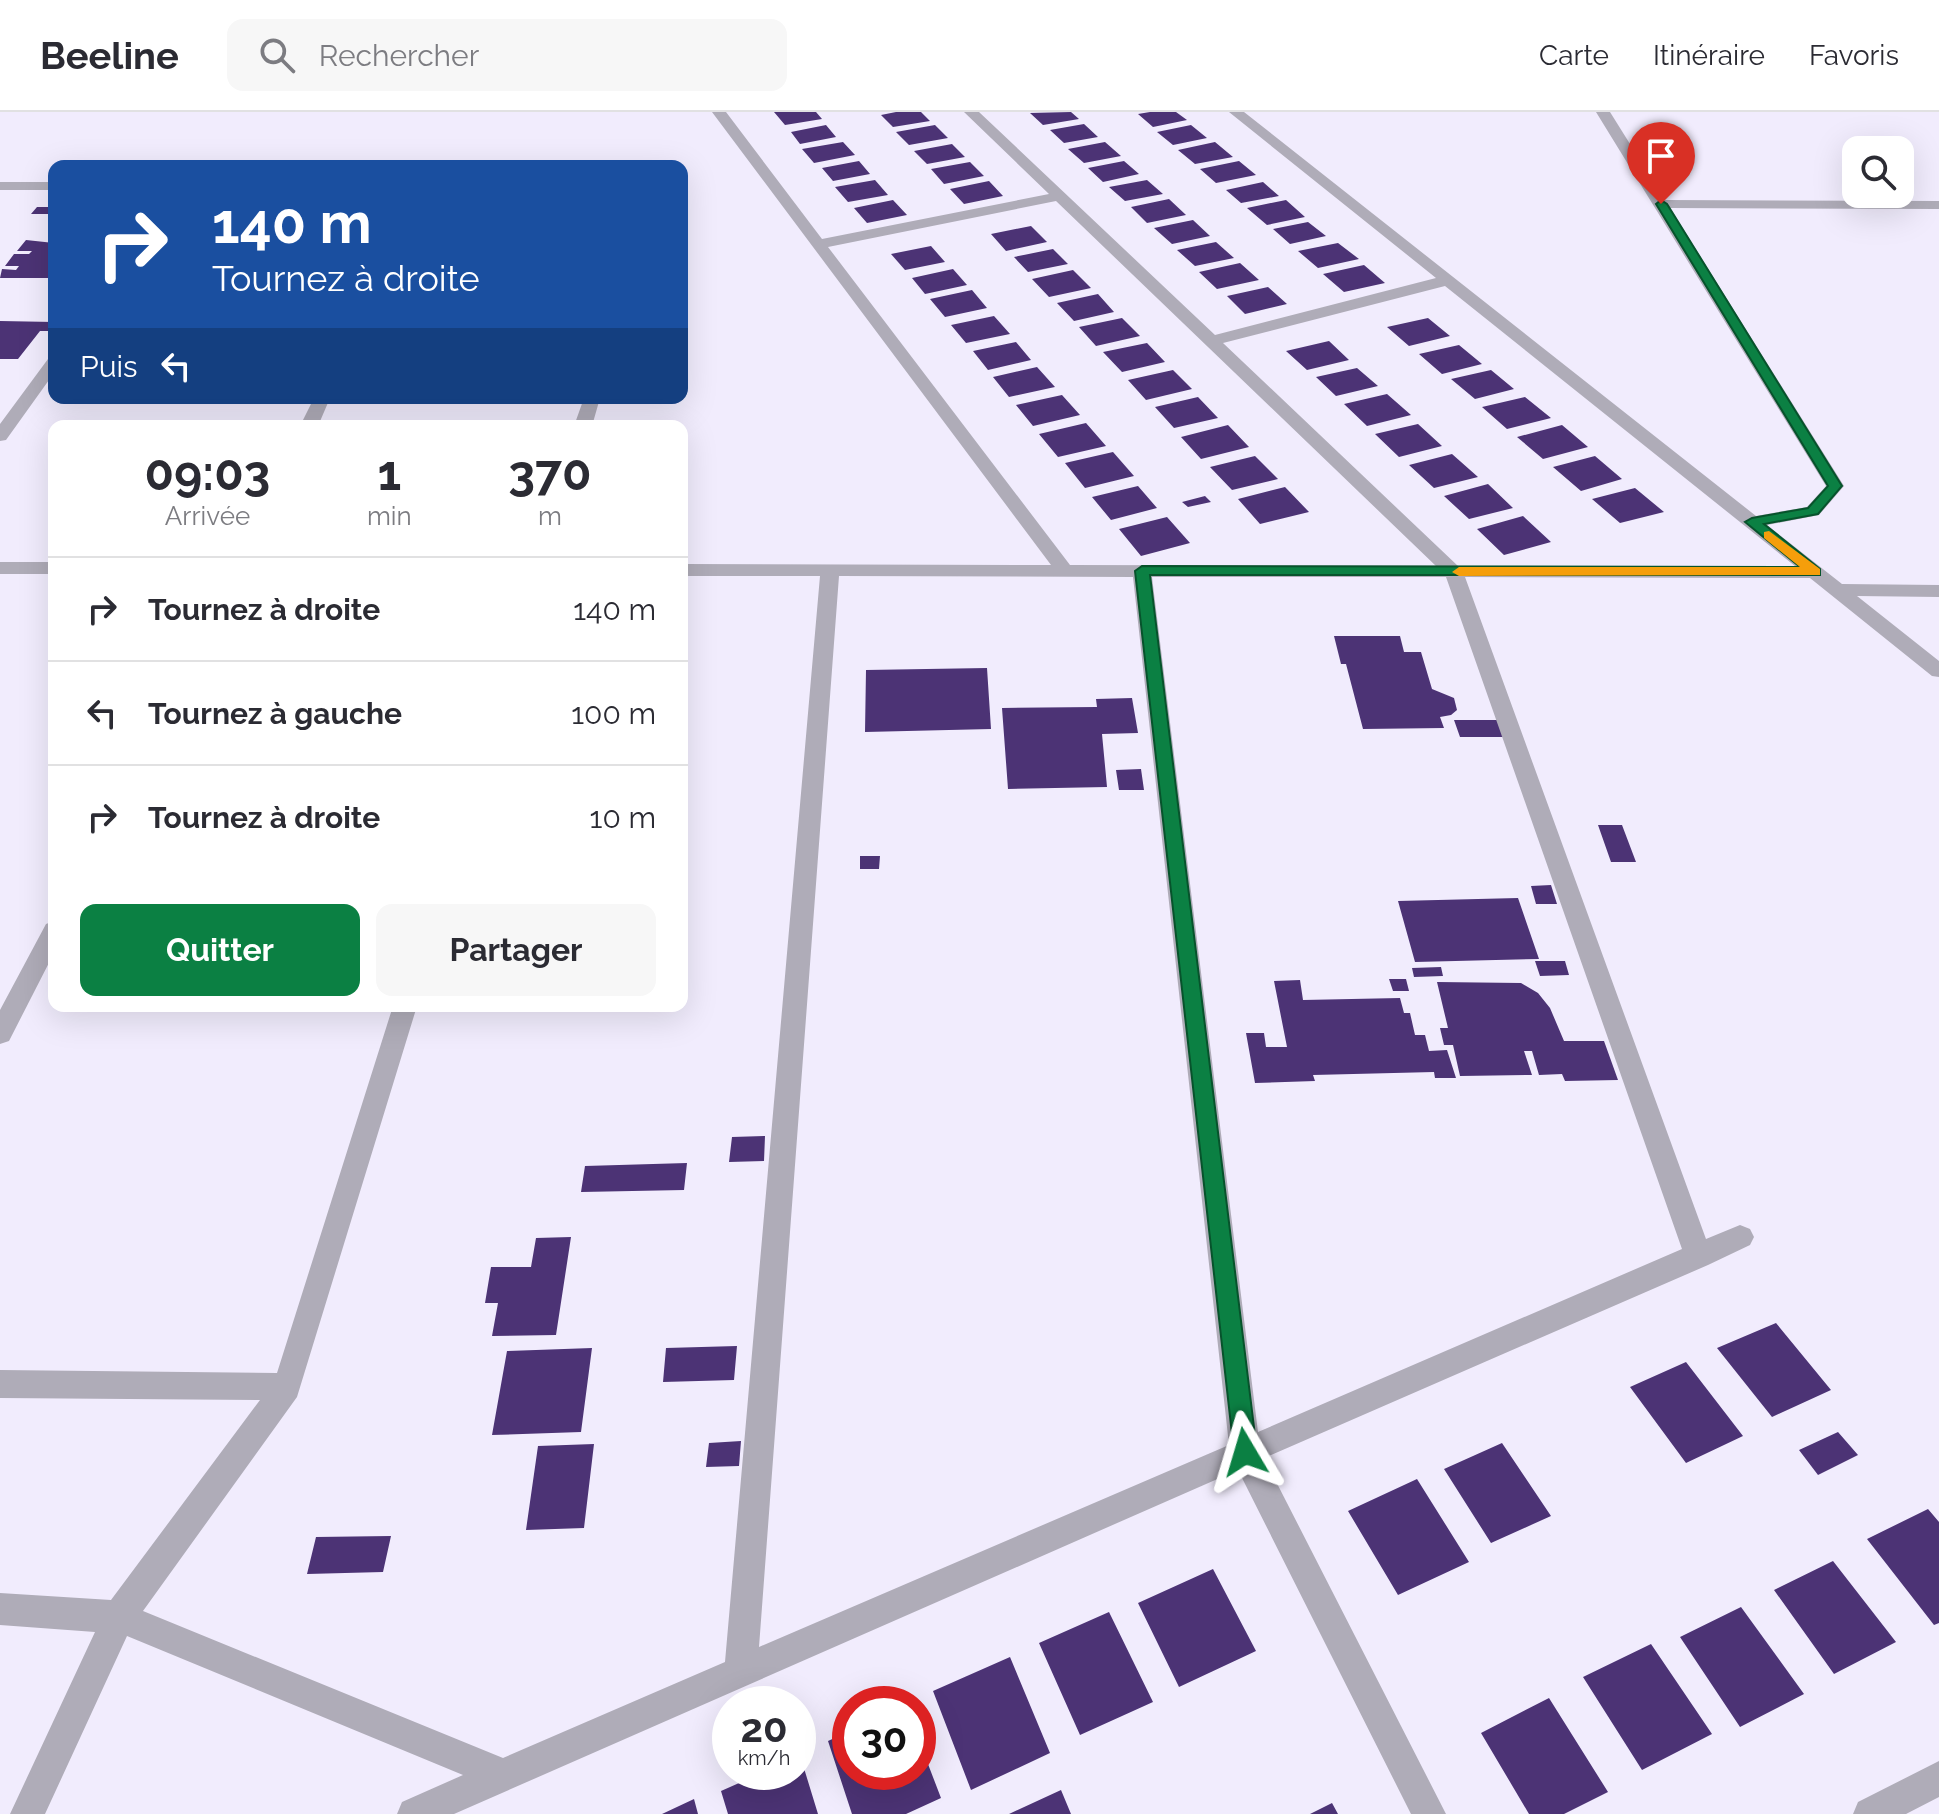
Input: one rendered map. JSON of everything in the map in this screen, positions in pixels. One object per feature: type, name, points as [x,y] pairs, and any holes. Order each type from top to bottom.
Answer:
[{"type":"street","points":[[719,112],[1065,571]]},
{"type":"street","points":[[971,112],[1454,572],[1698,1256]]},
{"type":"street","points":[[1236,112],[1939,671]]},
{"type":"street","points":[[1603,112],[1835,486],[1813,511],[1752,522]]},
{"type":"street","points":[[0,186],[48,186]]},
{"type":"street","points":[[819,244],[1059,196]]},
{"type":"street","points":[[1661,204],[1932,205],[1939,222]]},
{"type":"street","points":[[1212,341],[1448,280]]},
{"type":"street","points":[[0,436],[48,370]]},
{"type":"street","points":[[0,568],[48,568]]},
{"type":"street","points":[[688,570],[1814,572]]},
{"type":"street","points":[[741,1671],[830,570]]},
{"type":"street","points":[[1142,571],[1245,1452],[1429,1814]]},
{"type":"street","points":[[1838,590],[1939,591]]},
{"type":"street","points":[[0,1034],[48,942]]},
{"type":"street","points":[[27,1814],[119,1617],[287,1387],[403,1012]]},
{"type":"street","points":[[414,1814],[1740,1237]]},
{"type":"street","points":[[0,1384],[287,1387]]},
{"type":"street","points":[[0,1609],[119,1617],[503,1775]]},
{"type":"street","points":[[1870,1814],[1939,1778]]},
{"type":"building","points":[[774,112],[816,112],[822,119],[785,125]]},
{"type":"building","points":[[921,112],[930,121],[893,127],[881,115]]},
{"type":"building","points":[[1071,112],[1079,119],[1043,125],[1030,113]]},
{"type":"building","points":[[1176,112],[1187,120],[1153,127],[1138,114]]},
{"type":"building","points":[[1084,124],[1098,137],[1064,143],[1050,130]]},
{"type":"building","points":[[826,125],[836,137],[800,144],[791,132]]},
{"type":"building","points":[[935,125],[948,138],[909,145],[896,132]]},
{"type":"building","points":[[1191,125],[1207,138],[1173,145],[1157,132]]},
{"type":"building","points":[[843,142],[855,155],[814,163],[802,149]]},
{"type":"building","points":[[1105,142],[1121,156],[1084,163],[1068,149]]},
{"type":"building","points":[[1215,142],[1233,157],[1195,164],[1178,150]]},
{"type":"building","points":[[952,144],[965,157],[927,164],[914,151]]},
{"type":"building","points":[[859,161],[870,174],[833,181],[822,168]]},
{"type":"building","points":[[1124,161],[1139,174],[1103,182],[1088,168]]},
{"type":"building","points":[[1239,161],[1256,175],[1216,183],[1200,169]]},
{"type":"building","points":[[970,162],[984,176],[944,184],[931,169]]},
{"type":"building","points":[[875,180],[888,195],[848,202],[835,187]]},
{"type":"building","points":[[1147,180],[1163,194],[1125,201],[1109,187]]},
{"type":"building","points":[[989,181],[1003,196],[964,204],[950,189]]},
{"type":"building","points":[[1263,182],[1279,196],[1241,203],[1226,190]]},
{"type":"building","points":[[1169,199],[1186,215],[1147,223],[1131,207]]},
{"type":"building","points":[[893,200],[907,215],[867,223],[854,208]]},
{"type":"building","points":[[1286,200],[1305,217],[1267,225],[1247,208]]},
{"type":"building","points":[[37,207],[48,207],[48,214],[31,214]]},
{"type":"building","points":[[1193,220],[1210,236],[1172,244],[1154,228]]},
{"type":"building","points":[[1308,222],[1326,236],[1290,244],[1273,229]]},
{"type":"building","points":[[1031,226],[1047,242],[1006,251],[991,234]]},
{"type":"building","points":[[26,240],[48,242],[48,278],[0,278],[2,269],[16,270],[19,266],[5,266],[14,254],[29,254],[32,251],[17,251]]},
{"type":"building","points":[[1216,242],[1234,258],[1195,266],[1177,250]]},
{"type":"building","points":[[1338,243],[1359,259],[1318,268],[1298,251]]},
{"type":"building","points":[[931,246],[945,262],[905,270],[891,254]]},
{"type":"building","points":[[1053,249],[1068,264],[1028,272],[1014,257]]},
{"type":"building","points":[[1240,263],[1259,280],[1217,289],[1199,272]]},
{"type":"building","points":[[1364,265],[1385,283],[1344,292],[1323,274]]},
{"type":"building","points":[[953,269],[967,285],[925,294],[912,278]]},
{"type":"building","points":[[1073,270],[1091,288],[1049,297],[1032,279]]},
{"type":"building","points":[[1268,287],[1287,304],[1245,314],[1227,296]]},
{"type":"building","points":[[972,290],[987,308],[945,317],[930,299]]},
{"type":"building","points":[[1098,294],[1114,312],[1074,321],[1057,303]]},
{"type":"building","points":[[994,316],[1010,334],[966,343],[951,325]]},
{"type":"building","points":[[1122,318],[1140,336],[1096,346],[1079,327]]},
{"type":"building","points":[[1428,318],[1450,336],[1409,346],[1387,327]]},
{"type":"building","points":[[0,321],[48,322],[48,331],[40,331],[18,359],[0,359]]},
{"type":"building","points":[[1329,341],[1349,360],[1307,370],[1286,351]]},
{"type":"building","points":[[1016,342],[1031,360],[988,370],[973,351]]},
{"type":"building","points":[[1147,343],[1165,362],[1122,372],[1103,352]]},
{"type":"building","points":[[1459,345],[1482,364],[1442,374],[1419,354]]},
{"type":"building","points":[[1037,367],[1055,387],[1009,397],[993,377]]},
{"type":"building","points":[[1357,368],[1378,386],[1336,396],[1316,377]]},
{"type":"building","points":[[1173,370],[1192,389],[1146,400],[1128,380]]},
{"type":"building","points":[[1491,370],[1514,389],[1475,399],[1451,379]]},
{"type":"building","points":[[1387,394],[1411,415],[1367,426],[1344,404]]},
{"type":"building","points":[[1062,395],[1080,415],[1033,426],[1016,405]]},
{"type":"building","points":[[1198,397],[1218,418],[1174,428],[1155,407]]},
{"type":"building","points":[[1525,397],[1551,418],[1507,429],[1482,407]]},
{"type":"building","points":[[1086,423],[1106,446],[1058,457],[1039,434]]},
{"type":"building","points":[[1418,424],[1442,446],[1399,457],[1375,434]]},
{"type":"building","points":[[1228,425],[1249,447],[1201,459],[1181,437]]},
{"type":"building","points":[[1562,425],[1588,447],[1543,459],[1517,437]]},
{"type":"building","points":[[1113,452],[1134,476],[1085,488],[1065,463]]},
{"type":"building","points":[[1452,454],[1478,477],[1434,488],[1409,465]]},
{"type":"building","points":[[1255,456],[1278,479],[1232,490],[1210,467]]},
{"type":"building","points":[[1595,456],[1622,479],[1581,491],[1553,467]]},
{"type":"building","points":[[1488,484],[1513,508],[1469,519],[1444,496]]},
{"type":"building","points":[[1138,486],[1157,508],[1111,520],[1092,497]]},
{"type":"building","points":[[1285,487],[1309,512],[1260,524],[1238,499]]},
{"type":"building","points":[[1635,488],[1664,512],[1620,523],[1592,499]]},
{"type":"building","points":[[1205,496],[1211,502],[1188,507],[1182,502]]},
{"type":"building","points":[[1523,516],[1551,542],[1504,555],[1477,529]]},
{"type":"building","points":[[1167,517],[1190,543],[1141,556],[1119,529]]},
{"type":"building","points":[[1334,636],[1400,636],[1404,652],[1421,652],[1432,689],[1454,698],[1457,710],[1440,717],[1444,728],[1363,729],[1346,664],[1341,664]]},
{"type":"building","points":[[987,668],[991,729],[865,732],[866,670]]},
{"type":"building","points":[[1132,698],[1138,733],[1102,734],[1107,787],[1008,789],[1002,708],[1097,707],[1096,699]]},
{"type":"building","points":[[1454,720],[1498,720],[1504,737],[1460,737]]},
{"type":"building","points":[[1141,769],[1144,790],[1119,790],[1116,770]]},
{"type":"building","points":[[1598,825],[1622,825],[1636,862],[1611,862]]},
{"type":"building","points":[[860,856],[880,856],[879,869],[860,869]]},
{"type":"building","points":[[1551,885],[1557,904],[1536,904],[1531,886]]},
{"type":"building","points":[[1518,898],[1539,959],[1415,962],[1398,901]]},
{"type":"building","points":[[1535,961],[1565,961],[1569,975],[1540,976]]},
{"type":"building","points":[[1441,967],[1443,976],[1414,977],[1412,968]]},
{"type":"building","points":[[1389,979],[1406,979],[1409,991],[1393,991]]},
{"type":"building","points":[[1300,980],[1303,1000],[1400,998],[1404,1013],[1410,1013],[1415,1035],[1425,1035],[1429,1051],[1447,1050],[1456,1078],[1435,1078],[1434,1072],[1313,1075],[1315,1081],[1255,1083],[1246,1033],[1264,1033],[1266,1047],[1287,1047],[1274,981]]},
{"type":"building","points":[[1437,982],[1521,983],[1538,993],[1550,1008],[1564,1041],[1604,1041],[1618,1080],[1565,1081],[1562,1074],[1539,1075],[1532,1051],[1524,1051],[1532,1075],[1460,1076],[1453,1045],[1444,1045],[1440,1028],[1448,1028]]},
{"type":"building","points":[[765,1136],[764,1161],[729,1162],[732,1137]]},
{"type":"building","points":[[687,1163],[684,1190],[581,1192],[585,1166]]},
{"type":"building","points":[[571,1237],[556,1335],[492,1336],[498,1303],[485,1303],[491,1267],[531,1267],[536,1238]]},
{"type":"building","points":[[1776,1323],[1831,1390],[1772,1417],[1717,1348]]},
{"type":"building","points":[[737,1346],[734,1380],[663,1382],[666,1348]]},
{"type":"building","points":[[592,1348],[581,1432],[492,1435],[507,1351]]},
{"type":"building","points":[[1686,1362],[1743,1436],[1686,1463],[1630,1387]]},
{"type":"building","points":[[1838,1432],[1858,1455],[1818,1475],[1799,1450]]},
{"type":"building","points":[[741,1441],[739,1466],[706,1467],[709,1443]]},
{"type":"building","points":[[1502,1443],[1551,1516],[1491,1543],[1444,1469]]},
{"type":"building","points":[[594,1444],[584,1528],[526,1530],[538,1446]]},
{"type":"building","points":[[1417,1479],[1469,1562],[1398,1595],[1348,1511]]},
{"type":"building","points":[[1928,1509],[1939,1522],[1939,1623],[1934,1625],[1867,1539]]},
{"type":"building","points":[[391,1536],[383,1572],[307,1574],[316,1537]]},
{"type":"building","points":[[1833,1561],[1896,1642],[1834,1674],[1774,1590]]},
{"type":"building","points":[[1213,1569],[1256,1651],[1179,1687],[1138,1603]]},
{"type":"building","points":[[1741,1607],[1804,1694],[1740,1727],[1680,1637]]},
{"type":"building","points":[[1109,1612],[1153,1702],[1080,1735],[1039,1643]]},
{"type":"building","points":[[1651,1644],[1712,1734],[1642,1770],[1583,1677]]},
{"type":"building","points":[[1010,1657],[1050,1753],[971,1790],[936,1699],[936,1690]]},
{"type":"building","points":[[1549,1698],[1608,1792],[1564,1814],[1529,1814],[1481,1733]]},
{"type":"building","points":[[936,1785],[941,1798],[906,1814],[852,1814],[844,1790],[936,1790]]},
{"type":"building","points":[[811,1790],[818,1814],[728,1814],[721,1791]]},
{"type":"building","points":[[1061,1790],[1071,1814],[1009,1814]]},
{"type":"building","points":[[694,1799],[698,1814],[662,1814]]},
{"type":"building","points":[[1332,1803],[1338,1814],[1310,1814]]},
{"type":"slow traffic","points":[[1459,572],[1814,572],[1769,535]]},
{"type":"route","points":[[1245,1452],[1142,571],[1814,572],[1752,522],[1813,511],[1835,486],[1661,204]]}]
